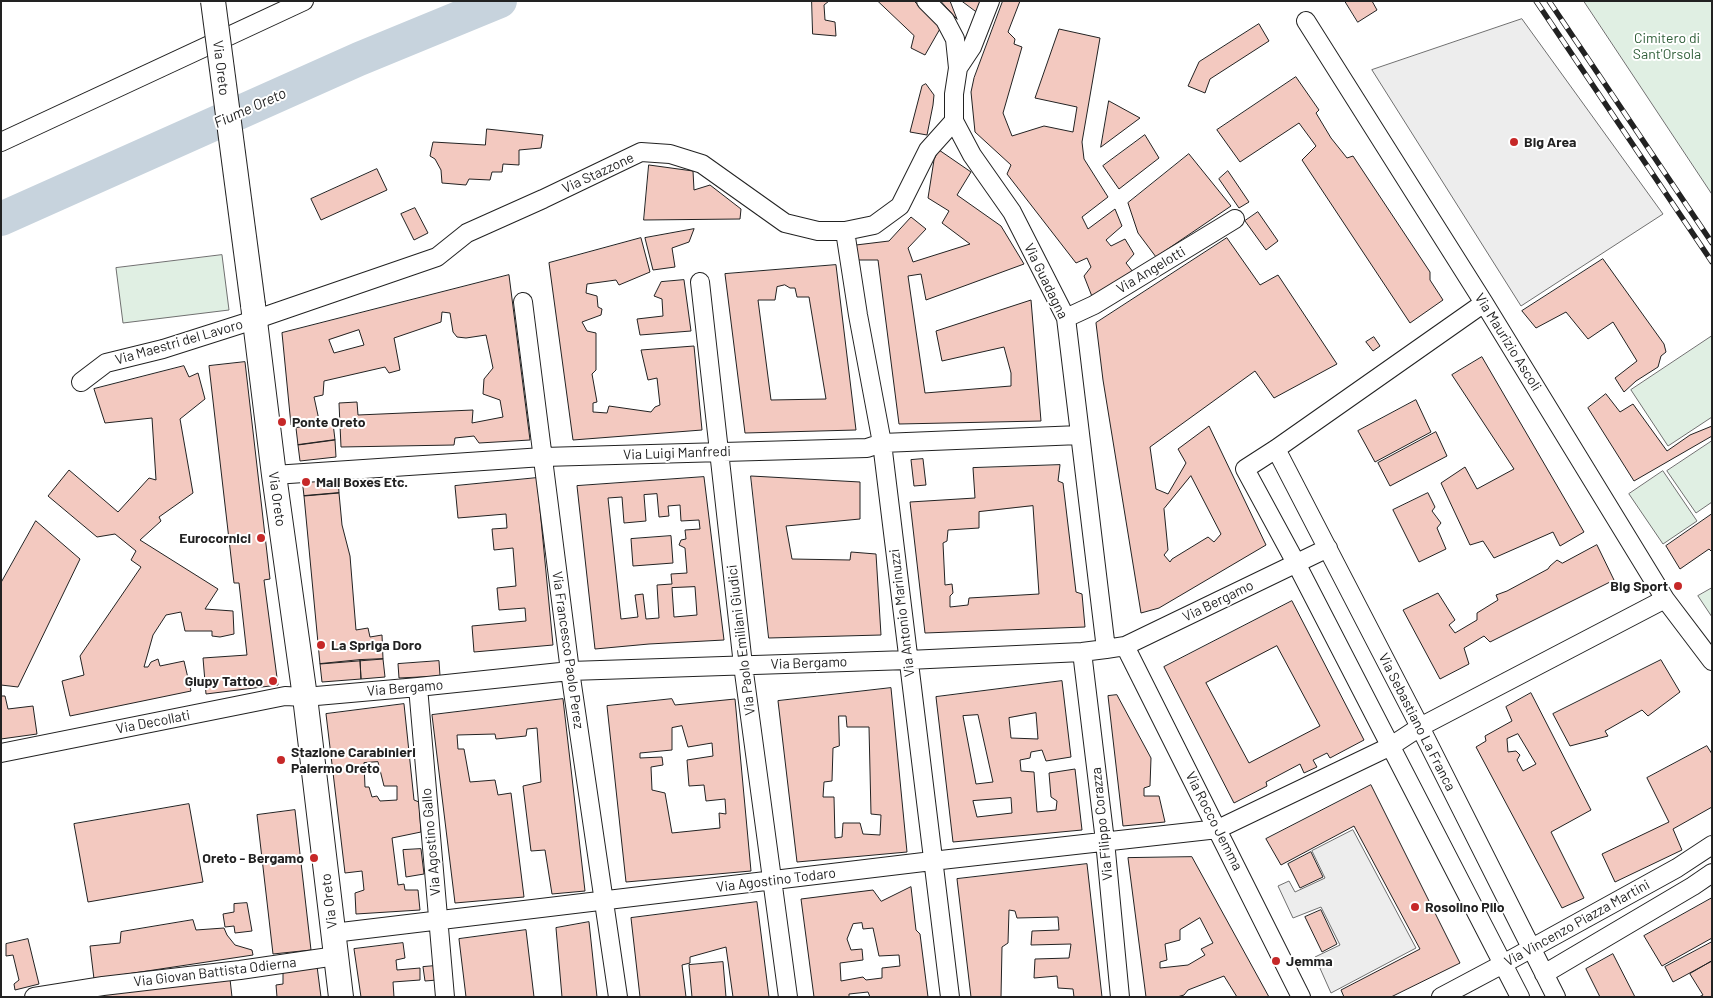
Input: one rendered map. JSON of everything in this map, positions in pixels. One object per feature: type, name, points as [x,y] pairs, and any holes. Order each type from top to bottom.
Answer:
[{"type":"street","name":"Via Oreto","points":[[213,1],[274,475],[305,696],[341,997]]},
{"type":"street","points":[[1,142],[304,1]]},
{"type":"street","name":"Via Guadagna","points":[[926,1],[945,20],[955,39],[958,68],[954,94],[954,121],[972,155],[1012,212],[1066,318],[1106,649]]},
{"type":"street","points":[[958,68],[972,47],[990,1]]},
{"type":"street","name":"Via Maurizio Ascoli","points":[[1306,21],[1484,303],[1665,599],[1712,661]]},
{"type":"street","name":"Via Stazzone","points":[[253,313],[437,257],[467,233],[642,152],[670,154],[702,164],[785,223],[818,231],[845,231],[874,225],[900,206],[928,150],[954,121]]},
{"type":"street","name":"Via Angelotti","points":[[1066,318],[1094,305],[1235,219]]},
{"type":"street","name":"Via Antonio Marinuzzi","points":[[845,231],[858,315],[882,443],[950,997]]},
{"type":"street","name":"Via Paolo Emiliani Giudici","points":[[700,282],[743,665],[788,997]]},
{"type":"street","name":"Via Francesco Paolo Perez","points":[[523,302],[570,671],[618,997]]},
{"type":"street","points":[[1484,303],[1276,449],[1244,469],[1296,563],[1520,997]]},
{"type":"street","name":"Via Maestri del Lavoro","points":[[80,382],[106,362],[163,349],[253,313]]},
{"type":"street","name":"Via Luigi Manfredi","points":[[274,475],[543,457],[867,448],[882,443],[1080,435]]},
{"type":"street","name":"Via Sebastiano La Franca","points":[[1276,449],[1420,727],[1556,997]]},
{"type":"street","name":"Via Bergamo","points":[[305,696],[418,687],[570,671],[908,660],[1082,652],[1106,649],[1125,646],[1328,548]]},
{"type":"street","name":"Via Agostino Todaro","points":[[335,944],[438,920],[1218,829],[1390,746],[1420,727],[1665,599]]},
{"type":"street","name":"Via Rocco Jemma","points":[[1125,646],[1301,997]]},
{"type":"street","name":"Via Filippo Corazza","points":[[1082,652],[1105,841],[1120,997]]},
{"type":"street","name":"Via Agostino Gallo","points":[[418,687],[445,997]]},
{"type":"street","name":"Via Decollati","points":[[1,753],[285,696],[305,696]]},
{"type":"street","name":"Via Vincenzo Piazza Martini","points":[[1441,997],[1677,868],[1712,845]]},
{"type":"street","name":"Via Vincenzo Piazza Martini","points":[[1544,974],[1712,874]]},
{"type":"street","name":"Via Giovan Battista Odierna","points":[[34,997],[103,986],[240,970],[335,944]]},
{"type":"green space","name":"Cimitero di Sant'Orsola","points":[[1584,1],[1712,1],[1712,194]]},
{"type":"green space","points":[[222,255],[229,310],[123,323],[116,268]]},
{"type":"green space","points":[[1712,336],[1712,417],[1668,446],[1631,390]]},
{"type":"green space","points":[[1712,441],[1712,502],[1696,513],[1667,471]]},
{"type":"green space","points":[[1663,471],[1697,521],[1663,544],[1629,494]]},
{"type":"green space","points":[[1712,588],[1712,617],[1698,596]]},
{"type":"shaded area","name":"Big Area","points":[[1522,19],[1663,214],[1521,306],[1372,70]]},
{"type":"shaded area","points":[[1353,830],[1416,948],[1331,993],[1315,957],[1340,945],[1321,907],[1293,918],[1278,886],[1289,881],[1295,892],[1325,878],[1312,851]]},
{"type":"building","points":[[812,1],[829,1],[824,5],[825,20],[835,22],[836,36],[813,34]]},
{"type":"building","points":[[878,1],[914,1],[941,27],[925,55],[911,48],[914,36]]},
{"type":"building","points":[[941,1],[950,1],[957,19]]},
{"type":"building","points":[[962,1],[982,1],[977,12]]},
{"type":"building","points":[[1003,1],[1020,1],[1008,32],[1015,39],[1014,44],[1022,47],[1003,113],[1012,136],[1044,126],[1073,132],[1077,107],[1035,98],[1059,29],[1100,38],[1082,142],[1084,159],[1108,197],[1082,217],[1088,229],[1115,209],[1122,226],[1106,240],[1111,246],[1125,239],[1134,254],[1126,263],[1133,272],[1093,299],[1084,276],[1091,267],[1087,258],[1076,263],[1007,174],[1011,165],[975,132],[971,92],[974,78]]},
{"type":"building","points":[[1345,1],[1372,1],[1377,10],[1358,22]]},
{"type":"building","points":[[1259,24],[1269,41],[1210,79],[1205,93],[1188,86],[1199,62]]},
{"type":"building","points":[[1296,77],[1319,110],[1316,113],[1331,138],[1347,158],[1353,156],[1430,272],[1430,280],[1443,300],[1410,323],[1302,160],[1316,146],[1299,123],[1240,162],[1217,130]]},
{"type":"building","points":[[926,84],[934,95],[927,135],[910,132],[922,86]]},
{"type":"building","points":[[1109,101],[1140,118],[1101,147]]},
{"type":"building","points":[[487,129],[543,135],[541,148],[519,150],[519,165],[503,164],[502,172],[492,172],[490,180],[469,179],[466,185],[442,183],[441,170],[435,159],[430,156],[433,142],[485,145]]},
{"type":"building","points":[[1145,135],[1159,158],[1119,189],[1103,166]]},
{"type":"building","points":[[939,150],[971,172],[957,195],[1001,226],[1024,264],[926,300],[921,274],[908,276],[925,393],[1011,386],[1011,373],[1004,347],[942,361],[936,331],[1031,300],[1041,421],[899,424],[878,260],[854,260],[856,245],[889,241],[911,217],[926,229],[908,248],[913,262],[970,244],[942,223],[949,211],[928,198],[934,160]]},
{"type":"building","points":[[1189,154],[1231,206],[1156,257],[1138,233],[1128,203]]},
{"type":"building","points":[[649,165],[693,171],[694,190],[710,185],[741,209],[740,219],[644,220]]},
{"type":"building","points":[[377,169],[387,190],[321,220],[311,199]]},
{"type":"building","points":[[1228,171],[1249,202],[1239,208],[1219,179]]},
{"type":"building","points":[[415,208],[428,233],[414,240],[401,214]]},
{"type":"building","points":[[1258,212],[1278,241],[1266,250],[1245,221]]},
{"type":"building","points":[[694,229],[689,242],[672,248],[675,267],[653,270],[645,238]]},
{"type":"building","points":[[641,238],[650,272],[619,285],[616,280],[587,284],[586,293],[597,296],[598,307],[602,309],[601,315],[582,322],[587,331],[596,333],[596,370],[592,374],[597,402],[593,403],[593,412],[607,413],[609,406],[651,412],[660,405],[657,378],[648,380],[641,350],[694,346],[702,430],[573,440],[549,263]]},
{"type":"building","points":[[1227,238],[1260,285],[1278,275],[1337,364],[1274,398],[1255,371],[1150,447],[1156,489],[1168,494],[1186,463],[1178,449],[1209,426],[1266,545],[1159,608],[1141,613],[1103,380],[1096,323]],"holes":[[[1191,476],[1221,534],[1214,542],[1208,537],[1170,562],[1164,555],[1168,550],[1164,509]]]},
{"type":"building","points":[[1603,259],[1664,344],[1666,352],[1661,356],[1658,367],[1636,381],[1624,392],[1615,378],[1637,361],[1613,322],[1588,339],[1566,312],[1536,328],[1522,311]]},
{"type":"building","points":[[836,265],[856,430],[745,433],[725,274]],"holes":[[[785,285],[795,288],[797,297],[809,297],[826,399],[771,400],[758,300],[775,300],[777,287]]]},
{"type":"building","points":[[509,275],[530,440],[479,443],[474,436],[455,438],[454,445],[341,447],[339,403],[357,402],[358,415],[473,410],[472,423],[503,417],[500,400],[483,394],[484,379],[493,368],[486,335],[466,338],[457,337],[453,332],[450,313],[442,312],[441,322],[394,338],[400,370],[389,373],[385,367],[324,381],[323,395],[314,397],[319,420],[291,425],[282,333]],"holes":[[[359,330],[364,345],[334,353],[329,340]]]},
{"type":"building","points":[[684,280],[691,331],[640,335],[637,319],[663,316],[662,299],[654,296],[661,282]]},
{"type":"building","points":[[1374,337],[1380,346],[1373,351],[1366,342]]},
{"type":"building","points":[[1482,357],[1584,532],[1560,546],[1553,532],[1494,558],[1483,541],[1470,545],[1441,483],[1465,467],[1477,489],[1514,469],[1452,375]]},
{"type":"building","points":[[245,362],[270,579],[264,580],[278,685],[206,694],[203,658],[247,655],[239,583],[234,583],[209,366]]},
{"type":"building","points":[[184,366],[189,377],[198,373],[205,399],[180,419],[193,493],[159,517],[161,521],[140,540],[218,589],[205,609],[233,611],[234,634],[220,637],[212,636],[212,631],[185,631],[181,612],[166,615],[153,635],[144,667],[148,667],[151,662],[158,659],[160,666],[184,661],[191,691],[70,716],[62,681],[84,675],[80,656],[141,567],[131,560],[136,551],[115,534],[97,537],[48,496],[69,470],[118,512],[149,478],[156,480],[152,418],[105,423],[94,389]]},
{"type":"building","points":[[1606,394],[1620,412],[1633,404],[1667,451],[1690,435],[1712,426],[1712,436],[1634,481],[1588,408]]},
{"type":"building","points":[[1416,400],[1431,432],[1375,462],[1358,431]]},
{"type":"building","points":[[333,423],[335,440],[298,445],[296,428]]},
{"type":"building","points":[[1436,432],[1447,456],[1390,486],[1378,463]]},
{"type":"building","points":[[335,440],[336,457],[300,461],[298,445]]},
{"type":"building","points":[[923,459],[926,485],[914,486],[911,460]]},
{"type":"building","points":[[1060,465],[1058,481],[1063,483],[1076,592],[1082,594],[1085,627],[925,633],[910,502],[975,498],[973,468]],"holes":[[[1033,506],[1039,594],[969,598],[968,605],[950,607],[950,596],[953,593],[952,584],[945,585],[943,543],[947,541],[948,530],[979,528],[979,512]]]},
{"type":"building","points":[[751,476],[860,482],[860,519],[786,526],[792,559],[850,560],[851,552],[876,554],[881,635],[769,638]]},
{"type":"building","points":[[338,477],[339,493],[304,496],[302,479]]},
{"type":"building","points":[[704,477],[724,640],[595,649],[577,486]],"holes":[[[657,494],[659,517],[669,516],[668,506],[680,505],[681,521],[699,520],[700,529],[685,530],[686,539],[681,540],[679,545],[685,548],[687,573],[671,574],[672,584],[657,585],[659,618],[646,619],[643,594],[635,595],[638,617],[621,619],[608,498],[622,497],[624,523],[646,521],[644,495]],[[695,587],[697,615],[674,617],[672,588]]]},
{"type":"building","points":[[537,478],[553,645],[474,652],[472,626],[526,621],[525,608],[499,610],[497,588],[516,586],[513,548],[494,550],[492,529],[507,528],[506,514],[458,518],[455,486]]},
{"type":"building","points":[[339,493],[342,525],[350,556],[356,630],[368,628],[370,637],[382,635],[383,659],[320,664],[304,496]]},
{"type":"building","points":[[1428,493],[1435,507],[1432,511],[1441,523],[1437,528],[1446,549],[1419,562],[1393,510]]},
{"type":"building","points":[[1712,514],[1712,552],[1709,549],[1680,569],[1666,546]]},
{"type":"building","points":[[36,521],[80,559],[18,687],[1,685],[1,583]]},
{"type":"building","points":[[671,536],[673,563],[633,566],[631,539]]},
{"type":"building","points":[[1597,545],[1614,580],[1490,642],[1484,636],[1464,648],[1469,664],[1440,679],[1403,610],[1438,593],[1455,620],[1449,625],[1455,633],[1477,620],[1477,613],[1498,600],[1496,595],[1548,569],[1557,560],[1562,563]]},
{"type":"building","points":[[1292,601],[1364,740],[1330,758],[1327,753],[1313,760],[1317,767],[1304,773],[1300,764],[1266,782],[1267,786],[1234,803],[1164,667]],"holes":[[[1277,646],[1320,726],[1249,763],[1206,683]]]},
{"type":"building","points":[[383,659],[385,677],[361,679],[360,660]]},
{"type":"building","points":[[360,660],[361,679],[322,682],[320,664]]},
{"type":"building","points":[[1661,660],[1680,692],[1648,716],[1642,710],[1605,731],[1608,736],[1570,746],[1553,714]]},
{"type":"building","points":[[439,661],[440,676],[399,678],[398,664]]},
{"type":"building","points":[[1062,681],[1071,757],[1046,761],[1042,750],[1031,752],[1030,758],[1020,760],[1021,771],[1034,772],[1037,812],[1056,810],[1057,801],[1051,797],[1049,773],[1075,769],[1082,830],[953,842],[936,697]],"holes":[[[1036,713],[1038,739],[1011,738],[1009,718]],[[978,715],[993,782],[976,784],[963,716]],[[1011,798],[1012,813],[977,817],[973,801]]]},
{"type":"building","points":[[891,688],[907,852],[797,862],[778,701]],"holes":[[[839,716],[846,716],[847,727],[869,727],[871,814],[881,815],[880,835],[863,834],[860,823],[843,823],[842,837],[835,838],[834,797],[823,797],[824,782],[832,781],[833,748],[839,746]]]},
{"type":"building","points":[[1531,693],[1591,810],[1551,832],[1584,898],[1562,908],[1476,747],[1486,741],[1485,736],[1512,721],[1506,707]],"holes":[[[1518,734],[1536,764],[1523,771],[1517,760],[1520,755],[1516,751],[1508,752],[1507,739]]]},
{"type":"building","points":[[1117,695],[1151,758],[1150,786],[1144,788],[1144,796],[1159,796],[1165,822],[1123,826],[1108,696]]},
{"type":"building","points":[[1,696],[5,696],[8,709],[33,706],[37,734],[1,739]]},
{"type":"building","points":[[563,699],[585,891],[552,894],[545,850],[531,851],[523,786],[541,782],[537,728],[527,729],[526,736],[496,739],[495,734],[457,735],[458,749],[464,749],[470,782],[495,780],[498,795],[511,793],[524,897],[455,903],[432,715]]},
{"type":"building","points":[[672,699],[675,705],[735,699],[751,871],[626,882],[607,706]],"holes":[[[682,726],[688,747],[712,743],[713,756],[687,760],[689,786],[704,785],[706,801],[725,799],[726,814],[719,813],[720,828],[672,833],[665,793],[652,790],[651,767],[663,765],[662,757],[640,758],[640,753],[672,750],[672,728]]]},
{"type":"building","points":[[404,704],[414,800],[419,802],[421,832],[392,838],[398,885],[404,884],[405,890],[418,890],[420,910],[356,914],[355,893],[364,890],[362,871],[345,873],[326,714]],"holes":[[[378,762],[384,786],[397,786],[397,800],[380,801],[377,796],[372,797],[369,787],[365,787],[364,763]]]},
{"type":"building","points":[[1707,746],[1712,754],[1712,807],[1673,829],[1682,850],[1615,882],[1602,854],[1669,822],[1647,778]]},
{"type":"building","name":"Rosolino Pilo","points":[[1371,785],[1460,963],[1391,997],[1344,997],[1341,990],[1420,949],[1354,826],[1281,865],[1266,839]]},
{"type":"building","points":[[189,804],[203,882],[88,902],[74,824]]},
{"type":"building","points":[[295,810],[311,950],[273,954],[257,815]]},
{"type":"building","points":[[421,849],[424,874],[406,877],[403,850]]},
{"type":"building","points":[[1311,852],[1323,877],[1300,888],[1288,864]]},
{"type":"building","points":[[1192,857],[1269,997],[1237,997],[1224,976],[1188,990],[1184,995],[1177,997],[1146,997],[1128,858]],"holes":[[[1200,918],[1213,943],[1201,949],[1205,955],[1188,965],[1160,968],[1160,962],[1167,960],[1165,944],[1180,940],[1180,930]]]},
{"type":"building","points":[[1087,864],[1102,997],[1074,997],[1073,989],[1058,988],[1057,976],[1034,978],[1035,959],[1069,958],[1071,944],[1031,945],[1032,931],[1059,930],[1058,917],[1017,918],[1015,911],[1009,910],[1008,943],[1002,947],[1001,997],[971,997],[957,879]]},
{"type":"building","points":[[911,887],[916,930],[920,934],[928,997],[870,997],[868,992],[849,994],[849,997],[814,997],[801,899],[873,890],[881,901]],"holes":[[[862,923],[863,929],[873,928],[879,956],[899,955],[900,966],[882,968],[882,978],[866,980],[863,977],[841,981],[840,963],[863,960],[862,949],[851,950],[847,939],[853,924]]]},
{"type":"building","points":[[1712,898],[1712,938],[1662,966],[1644,936]]},
{"type":"building","points":[[757,902],[769,997],[733,997],[726,947],[690,957],[690,963],[682,965],[686,997],[640,997],[631,918]]},
{"type":"building","points":[[247,903],[252,931],[235,933],[234,926],[225,927],[223,914],[234,912],[234,904]]},
{"type":"building","points":[[1321,910],[1337,944],[1322,952],[1305,917]]},
{"type":"building","points":[[193,920],[196,930],[224,928],[235,945],[252,950],[253,955],[94,979],[90,946],[120,943],[121,932]]},
{"type":"building","points":[[589,922],[597,997],[562,997],[556,928]]},
{"type":"building","points":[[526,930],[534,997],[466,997],[459,939]]},
{"type":"building","points":[[28,939],[39,984],[15,990],[14,984],[19,980],[13,955],[6,956],[6,944]]},
{"type":"building","points":[[1712,942],[1712,961],[1673,982],[1665,967]]},
{"type":"building","points":[[403,943],[405,958],[396,960],[397,970],[420,968],[420,980],[393,982],[394,997],[361,997],[354,949]]},
{"type":"building","points":[[1613,954],[1635,997],[1600,997],[1586,969]]},
{"type":"building","points":[[1712,961],[1712,997],[1699,997],[1703,995],[1690,974]]},
{"type":"building","points":[[723,962],[726,997],[692,997],[689,965]]},
{"type":"building","points":[[317,966],[321,997],[277,997],[276,985],[283,984],[283,971]]},
{"type":"building","points":[[435,966],[437,980],[425,981],[423,967]]},
{"type":"building","points":[[230,979],[232,997],[62,997]]},
{"type":"waterway","name":"Fiume Oreto","points":[[1,219],[359,59],[500,1]]},
{"type":"railway","points":[[1536,1],[1712,262]]},
{"type":"railway","points":[[1549,1],[1712,243]]},
{"type":"place","name":"Big Area","points":[[1514,142]]},
{"type":"place","name":"Ponte Oreto","points":[[282,422]]},
{"type":"place","name":"Mail Boxes Etc.","points":[[306,482]]},
{"type":"place","name":"Eurocornici","points":[[261,538]]},
{"type":"place","name":"Big Sport","points":[[1678,586]]},
{"type":"place","name":"La Spriga Doro","points":[[321,645]]},
{"type":"place","name":"Giupy Tattoo","points":[[273,681]]},
{"type":"place","name":"Stazione Carabinieri Palermo Oreto","points":[[281,760]]},
{"type":"place","name":"Oreto - Bergamo","points":[[314,858]]},
{"type":"place","name":"Rosolino Pilo","points":[[1415,907]]},
{"type":"place","name":"Jemma","points":[[1276,961]]}]
